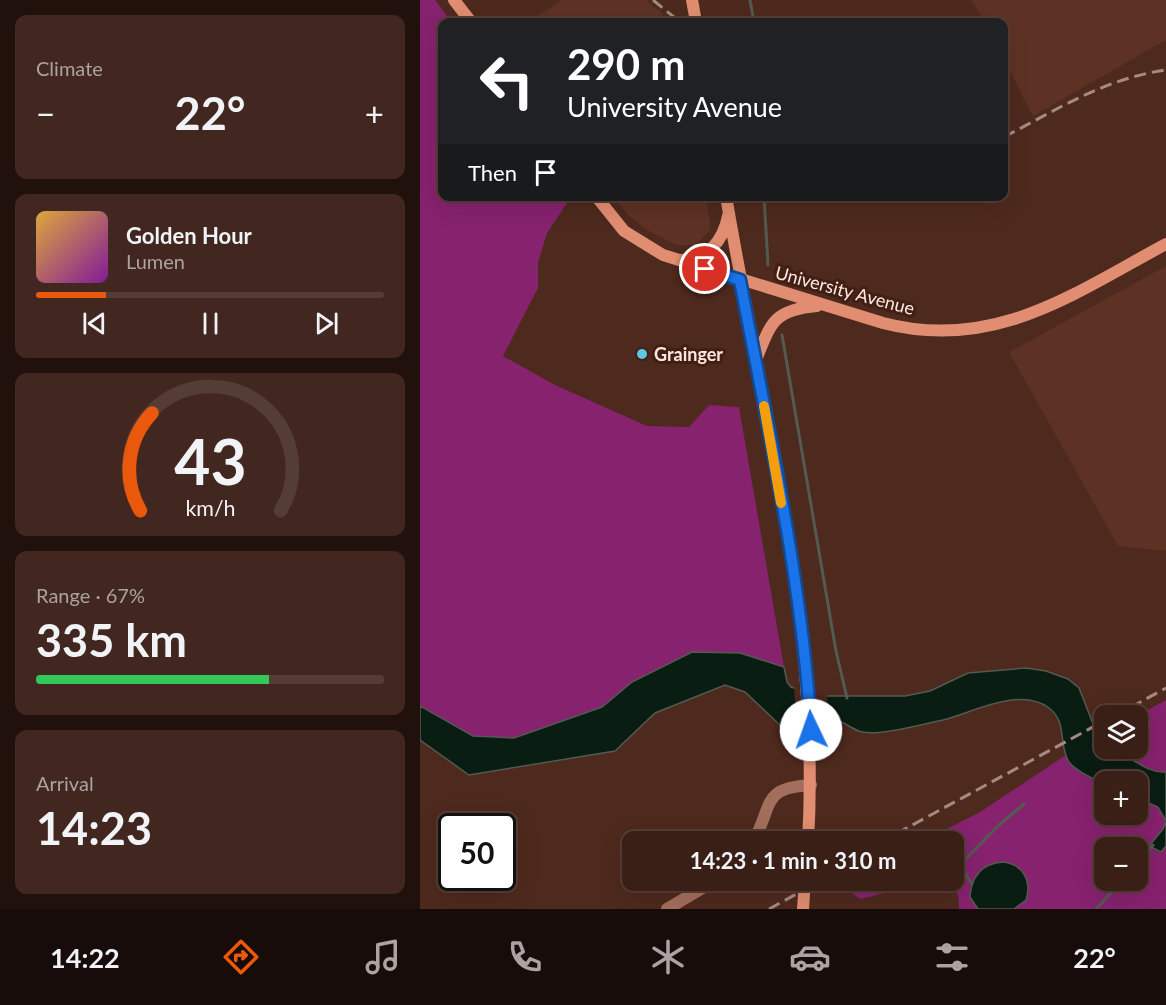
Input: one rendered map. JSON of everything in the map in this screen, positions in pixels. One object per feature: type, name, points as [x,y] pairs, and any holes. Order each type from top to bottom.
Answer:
[{"type":"main road","points":[[454,0],[468,18]]},
{"type":"main road","points":[[692,0],[695,18]]},
{"type":"main road","name":"University Avenue","points":[[600,201],[612,218],[631,237],[671,259],[826,306],[912,328],[954,330],[1010,322],[1035,313],[1166,244]]},
{"type":"main road","points":[[727,201],[794,573],[808,680],[811,730],[809,831]]},
{"type":"main road","points":[[671,259],[694,258],[712,249],[724,231],[728,212]]},
{"type":"main road","points":[[755,361],[770,326],[780,315],[800,307],[826,306]]},
{"type":"main road","points":[[803,909],[804,891]]},
{"type":"street","points":[[758,831],[778,791],[786,787],[811,785]]},
{"type":"street","points":[[667,909],[697,891]]},
{"type":"shaded area","points":[[420,0],[435,0],[449,18],[438,18],[438,201],[568,201],[547,233],[538,263],[538,288],[503,356],[555,385],[647,426],[689,427],[709,405],[739,407],[784,667],[740,653],[632,682],[602,707],[514,738],[473,736],[420,706]]},
{"type":"shaded area","points":[[562,0],[646,0],[662,13],[663,18],[534,18]]},
{"type":"shaded area","points":[[972,0],[1166,0],[1166,40],[1033,116],[1008,68],[1008,18],[982,18]]},
{"type":"shaded area","points":[[617,201],[707,201],[711,228],[696,245],[676,245],[647,230],[628,215]]},
{"type":"shaded area","points":[[1166,266],[1166,551],[1118,546],[1009,352]]},
{"type":"shaded area","points":[[692,652],[740,653],[784,667],[787,682],[791,687],[821,696],[905,696],[930,691],[968,673],[1026,668],[1046,671],[1068,679],[1079,688],[1094,726],[1094,759],[1131,759],[1157,772],[1166,772],[1166,821],[1158,807],[1148,803],[1148,771],[1094,771],[1094,779],[1081,772],[1072,766],[1066,756],[1061,727],[1055,714],[1037,702],[1024,700],[996,703],[914,727],[870,733],[859,731],[832,719],[792,714],[782,727],[745,692],[725,685],[655,713],[615,751],[469,775],[420,740],[420,706],[473,736],[514,738],[602,707],[632,682]]},
{"type":"shaded area","points":[[1166,700],[1166,772],[1152,770],[1131,759],[1148,759],[1148,710]]},
{"type":"shaded area","points":[[1066,755],[1076,769],[1094,779],[1094,825],[1148,825],[1148,802],[1161,810],[1165,825],[1149,846],[1158,852],[1166,846],[1166,909],[992,909],[1003,862],[989,865],[975,877],[970,897],[978,909],[959,909],[955,891],[964,891],[964,831],[943,831],[980,812]]},
{"type":"shaded area","points":[[1166,821],[1166,846],[1161,852],[1149,846],[1163,829]]},
{"type":"shaded area","points":[[1010,863],[1021,870],[1028,886],[1026,900],[1014,909],[978,909],[970,897],[975,877],[989,865]]},
{"type":"shaded area","points":[[851,891],[890,891],[861,899]]},
{"type":"pier","points":[[794,685],[810,692],[827,693],[828,721],[796,717]]},
{"type":"waterway","points":[[750,0],[753,18]]},
{"type":"waterway","points":[[764,201],[768,265]]},
{"type":"waterway","points":[[782,335],[836,651],[847,698]]},
{"type":"waterway","points":[[972,884],[962,869],[964,861],[999,825],[1024,804]]},
{"type":"waterway","points":[[1148,851],[1153,845]]},
{"type":"waterway","points":[[1096,909],[1113,891]]},
{"type":"railway","points":[[653,0],[675,18]]},
{"type":"railway","points":[[1008,135],[1082,96],[1123,80],[1166,70]]},
{"type":"railway","points":[[1135,705],[1166,688]]},
{"type":"railway","points":[[901,831],[1094,726]]},
{"type":"railway","points":[[769,909],[802,891]]},
{"type":"slow traffic","points":[[764,406],[781,503]]},
{"type":"place","name":"Grainger","points":[[642,354]]},
{"type":"route","points":[[705,269],[740,280],[795,580],[806,657],[811,730]]}]
